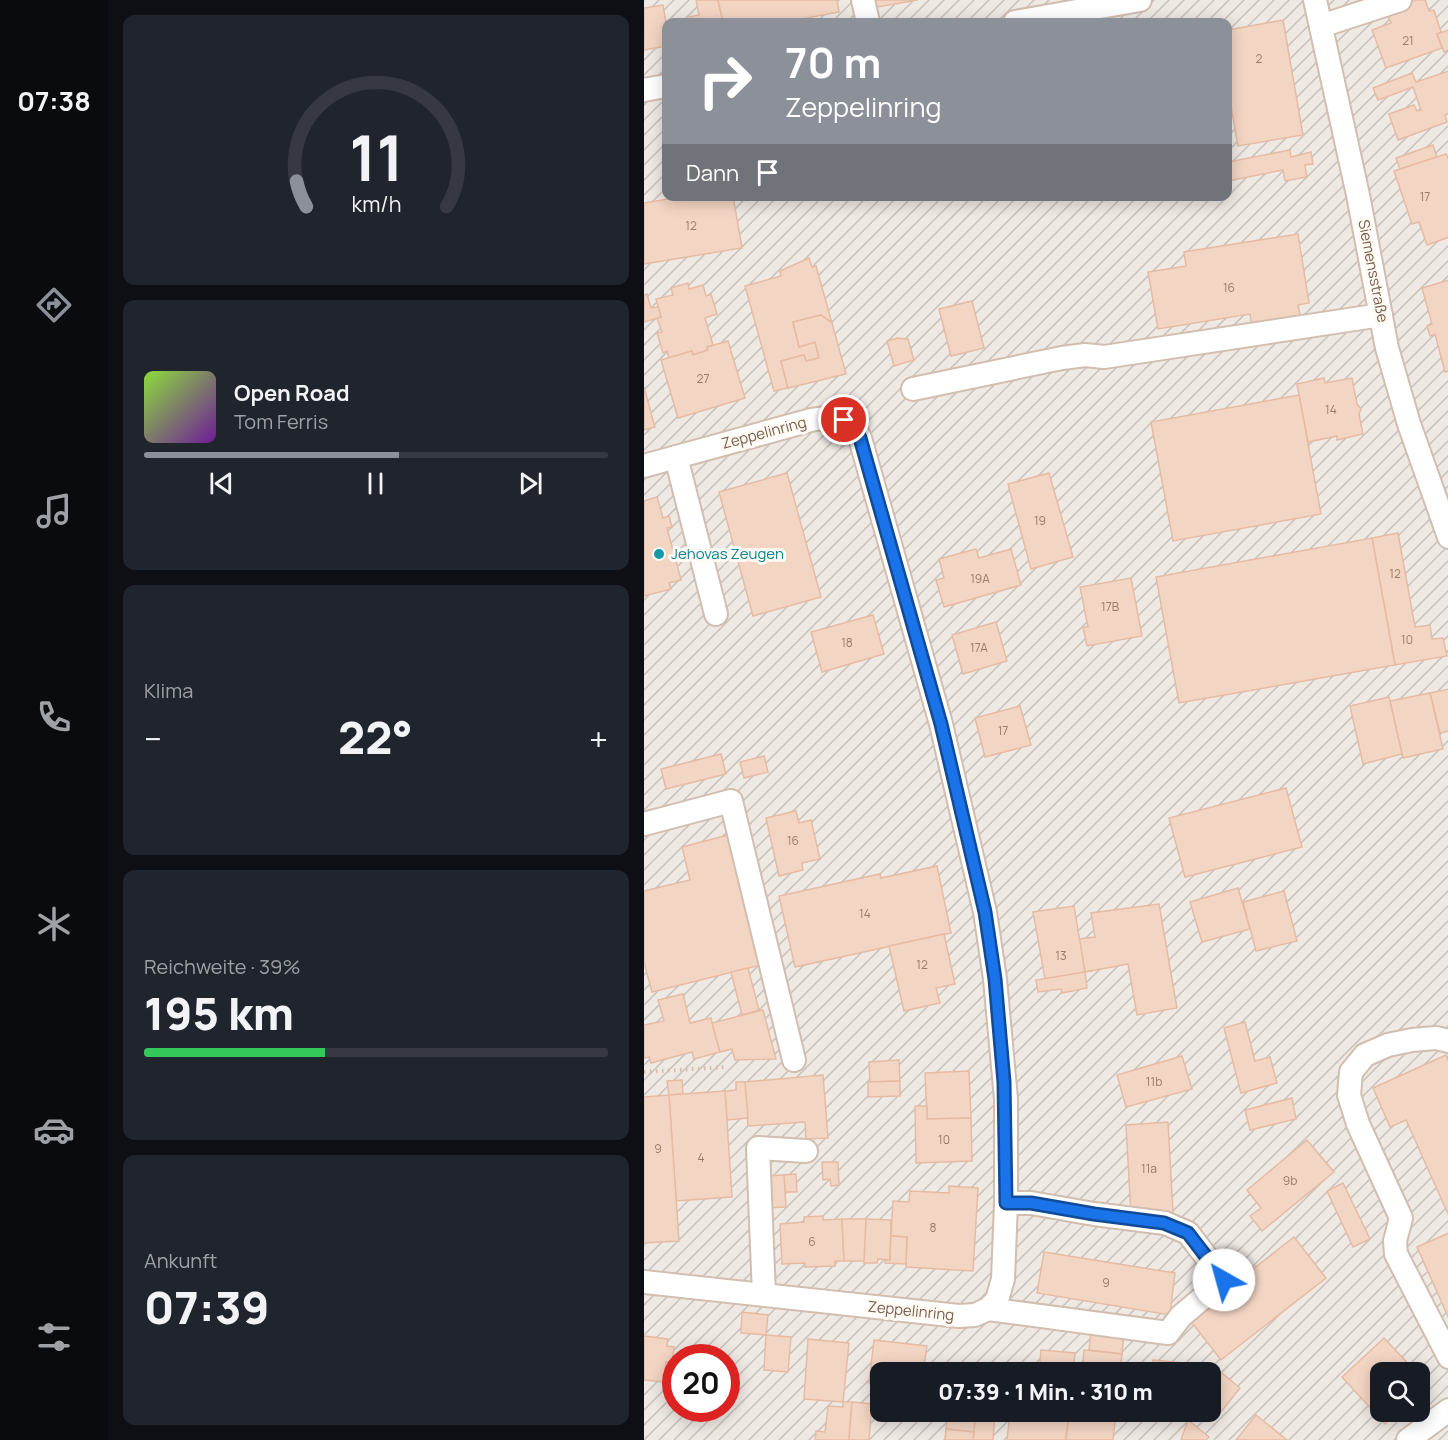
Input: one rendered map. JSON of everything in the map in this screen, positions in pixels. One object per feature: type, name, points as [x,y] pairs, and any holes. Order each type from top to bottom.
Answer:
[{"type":"street","points":[[863,0],[867,18]]},
{"type":"street","points":[[1038,18],[1140,0]]},
{"type":"street","name":"Siemensstraße","points":[[1314,0],[1358,195],[1387,348],[1406,415],[1448,537]]},
{"type":"street","points":[[1321,26],[1400,0]]},
{"type":"street","points":[[644,90],[662,87]]},
{"type":"street","points":[[913,389],[1062,357],[1085,355],[1104,357],[1381,315]]},
{"type":"street","name":"Zeppelinring","points":[[644,466],[824,417],[844,420],[856,429],[941,724],[985,912],[995,979],[1006,1099],[1003,1279],[997,1300],[988,1309],[975,1315],[959,1316],[644,1282]]},
{"type":"street","points":[[676,457],[716,614]]},
{"type":"street","points":[[644,824],[731,801],[794,1060]]},
{"type":"street","points":[[1448,1041],[1436,1038],[1412,1040],[1365,1055],[1351,1072],[1349,1095],[1358,1124],[1401,1218],[1395,1241],[1396,1254],[1448,1357]]},
{"type":"street","points":[[764,1294],[758,1148],[806,1151]]},
{"type":"street","points":[[988,1309],[1168,1333],[1181,1316],[1224,1280],[1188,1233],[1164,1223],[1031,1203],[1006,1203]]},
{"type":"street","points":[[1408,1440],[1448,1410]]},
{"type":"path","points":[[644,1072],[727,1067]]},
{"type":"shaded area","points":[[644,0],[1448,0],[1448,1440],[644,1440]]},
{"type":"building","points":[[696,0],[718,0],[722,18],[689,17],[699,15]]},
{"type":"building","points":[[718,0],[837,0],[839,12],[807,18],[722,18]]},
{"type":"building","points":[[871,0],[918,0],[872,8]]},
{"type":"building","points":[[1414,0],[1425,0],[1429,11],[1434,10],[1441,32],[1437,34],[1442,48],[1386,68],[1372,30],[1391,23],[1386,10]]},
{"type":"building","points":[[663,5],[665,18],[662,18],[662,47],[644,50],[644,8]]},
{"type":"building","points":[[1283,20],[1303,135],[1238,146],[1232,112],[1232,29]]},
{"type":"building","points":[[1449,30],[1449,50],[1444,52],[1437,34]]},
{"type":"building","points":[[1449,71],[1449,113],[1445,115],[1447,122],[1398,140],[1389,114],[1414,105],[1417,111],[1421,110],[1413,87],[1378,100],[1373,88],[1412,73],[1416,82]]},
{"type":"building","points":[[1433,145],[1437,157],[1400,169],[1396,158]]},
{"type":"building","points":[[1290,150],[1291,157],[1311,152],[1313,164],[1305,165],[1307,177],[1285,181],[1283,170],[1232,180],[1232,161]]},
{"type":"building","points":[[1446,154],[1449,160],[1449,237],[1427,245],[1419,222],[1412,224],[1394,171]]},
{"type":"building","points":[[662,200],[734,201],[742,248],[644,264],[644,203]]},
{"type":"building","points":[[1298,234],[1309,303],[1298,305],[1301,319],[1252,327],[1250,314],[1158,329],[1148,272],[1186,266],[1184,252]]},
{"type":"building","points":[[809,258],[812,267],[816,266],[832,323],[821,315],[793,322],[799,347],[815,342],[819,358],[806,361],[804,355],[781,361],[788,388],[774,391],[745,286],[781,276],[780,271]]},
{"type":"building","points":[[1449,280],[1449,371],[1445,372],[1435,334],[1430,336],[1427,326],[1432,324],[1422,288]]},
{"type":"building","points":[[688,283],[689,289],[703,285],[706,296],[711,294],[717,314],[705,318],[713,345],[707,347],[708,350],[693,355],[692,351],[669,358],[667,351],[663,353],[657,333],[662,332],[657,318],[661,317],[656,299],[673,295],[671,288]]},
{"type":"building","points":[[647,294],[651,308],[658,307],[661,317],[644,322],[644,295]]},
{"type":"building","points":[[972,301],[984,348],[951,356],[939,309]]},
{"type":"building","points":[[821,315],[832,323],[846,374],[788,388],[781,361],[804,355],[806,361],[819,358],[815,342],[799,347],[793,322]]},
{"type":"building","points":[[897,338],[908,339],[914,360],[894,366],[887,341]]},
{"type":"building","points":[[728,341],[745,398],[678,418],[661,360],[692,351],[693,355],[708,350],[707,347]]},
{"type":"building","points":[[1324,378],[1325,383],[1352,378],[1357,404],[1361,409],[1359,414],[1363,434],[1337,440],[1337,436],[1308,442],[1297,384]]},
{"type":"building","points":[[644,387],[655,427],[644,430]]},
{"type":"building","points":[[1299,395],[1321,514],[1173,541],[1151,422]]},
{"type":"building","points":[[787,473],[821,597],[753,616],[719,492]]},
{"type":"building","points":[[1049,473],[1073,557],[1031,569],[1008,484]]},
{"type":"building","name":"Jehovas Zeugen","points":[[657,497],[663,518],[669,516],[672,527],[667,528],[681,580],[669,583],[671,589],[644,596],[644,501]]},
{"type":"building","points":[[1398,533],[1415,627],[1430,625],[1432,639],[1443,638],[1447,656],[1395,665],[1372,538]]},
{"type":"building","points":[[1372,538],[1395,665],[1179,703],[1156,577]]},
{"type":"building","points":[[976,549],[979,558],[1011,549],[1021,585],[944,607],[936,580],[944,578],[939,559]]},
{"type":"building","points":[[1131,578],[1142,636],[1087,646],[1083,627],[1088,627],[1080,587]]},
{"type":"building","points":[[873,615],[884,654],[822,672],[811,632]]},
{"type":"building","points":[[996,622],[1007,661],[963,674],[952,635]]},
{"type":"building","points":[[1449,689],[1449,731],[1440,733],[1430,693]]},
{"type":"building","points":[[1430,693],[1443,749],[1403,758],[1390,701]]},
{"type":"building","points":[[1389,697],[1402,754],[1363,764],[1350,706]]},
{"type":"building","points":[[1020,706],[1031,745],[985,757],[975,718]]},
{"type":"building","points":[[721,754],[726,774],[666,789],[661,769]]},
{"type":"building","points":[[764,756],[768,772],[744,778],[740,762]]},
{"type":"building","points":[[1286,788],[1302,847],[1185,877],[1169,818]]},
{"type":"building","points":[[796,811],[799,823],[811,820],[820,859],[802,863],[803,870],[779,876],[766,818]]},
{"type":"building","points":[[732,834],[765,964],[652,992],[644,962],[644,891],[690,880],[682,847]]},
{"type":"building","points":[[937,866],[951,933],[795,967],[779,896],[880,874],[881,878]]},
{"type":"building","points":[[1238,888],[1250,929],[1202,942],[1190,902]]},
{"type":"building","points":[[1284,891],[1297,941],[1256,951],[1243,902]]},
{"type":"building","points":[[1159,904],[1177,1008],[1137,1015],[1128,964],[1085,972],[1079,939],[1095,937],[1091,913]]},
{"type":"building","points":[[1074,906],[1085,972],[1045,979],[1033,912]]},
{"type":"building","points":[[944,934],[955,984],[936,988],[940,1003],[904,1011],[889,946]]},
{"type":"building","points":[[748,968],[759,1010],[742,1015],[731,972]]},
{"type":"building","points":[[1085,972],[1087,988],[1062,993],[1061,989],[1038,992],[1036,980]]},
{"type":"building","points":[[683,994],[690,1023],[711,1018],[720,1052],[694,1059],[692,1052],[651,1063],[649,1057],[644,1058],[644,1025],[664,1021],[658,1000]]},
{"type":"building","points":[[763,1010],[776,1059],[735,1060],[732,1049],[720,1052],[712,1023]]},
{"type":"building","points":[[1245,1022],[1255,1061],[1270,1057],[1277,1083],[1241,1093],[1224,1028]]},
{"type":"building","points":[[1446,1055],[1449,1062],[1449,1216],[1406,1120],[1390,1127],[1373,1088]]},
{"type":"building","points":[[1182,1056],[1192,1089],[1126,1107],[1117,1075]]},
{"type":"building","points":[[899,1060],[900,1081],[870,1082],[869,1062]]},
{"type":"building","points":[[969,1071],[971,1118],[927,1119],[925,1073]]},
{"type":"building","points":[[823,1075],[828,1138],[806,1139],[805,1122],[748,1126],[745,1082]]},
{"type":"building","points":[[682,1080],[683,1094],[669,1095],[667,1081]]},
{"type":"building","points":[[900,1081],[900,1096],[868,1097],[868,1082]]},
{"type":"building","points":[[736,1082],[745,1082],[748,1118],[727,1120],[725,1091],[736,1090]]},
{"type":"building","points":[[725,1091],[732,1197],[676,1201],[669,1095]]},
{"type":"building","points":[[669,1095],[679,1241],[644,1243],[644,1097]]},
{"type":"building","points":[[1292,1098],[1296,1119],[1250,1130],[1245,1110]]},
{"type":"building","points":[[915,1106],[927,1106],[927,1119],[971,1118],[972,1161],[916,1163]]},
{"type":"building","points":[[1168,1122],[1173,1213],[1131,1215],[1126,1125]]},
{"type":"building","points":[[1307,1140],[1334,1172],[1262,1231],[1250,1216],[1261,1208],[1247,1190]]},
{"type":"building","points":[[822,1162],[838,1162],[839,1185],[831,1186],[830,1179],[823,1180]]},
{"type":"building","points":[[796,1174],[797,1192],[785,1192],[784,1175]]},
{"type":"building","points":[[784,1175],[786,1207],[767,1208],[765,1176]]},
{"type":"building","points":[[1343,1183],[1370,1239],[1353,1247],[1327,1191]]},
{"type":"building","points":[[949,1186],[978,1188],[973,1271],[906,1267],[907,1237],[891,1236],[893,1201],[909,1202],[910,1191],[949,1193]]},
{"type":"building","points":[[823,1216],[823,1220],[842,1219],[844,1261],[835,1261],[835,1266],[805,1267],[805,1263],[782,1264],[780,1224],[804,1222],[804,1217]]},
{"type":"building","points":[[842,1219],[866,1219],[865,1261],[844,1261]]},
{"type":"building","points":[[866,1219],[891,1220],[890,1260],[878,1259],[877,1263],[864,1263]]},
{"type":"building","points":[[1449,1233],[1449,1319],[1417,1247]]},
{"type":"building","points":[[891,1236],[907,1237],[906,1264],[885,1263],[885,1260],[890,1260]]},
{"type":"building","points":[[1294,1237],[1326,1278],[1221,1360],[1189,1319]]},
{"type":"building","points":[[1044,1252],[1175,1273],[1170,1315],[1037,1293]]},
{"type":"building","points":[[742,1312],[768,1315],[766,1335],[741,1333]]},
{"type":"building","points":[[1091,1331],[1124,1334],[1122,1354],[1089,1350]]},
{"type":"building","points":[[766,1335],[791,1337],[788,1372],[764,1370]]},
{"type":"building","points":[[644,1336],[668,1339],[667,1344],[662,1344],[662,1382],[644,1380]]},
{"type":"building","points":[[1384,1338],[1407,1362],[1370,1362],[1370,1408],[1342,1377]]},
{"type":"building","points":[[808,1339],[849,1343],[843,1402],[804,1399]]},
{"type":"building","points":[[874,1340],[927,1346],[925,1362],[871,1362]]},
{"type":"building","points":[[1041,1350],[1075,1353],[1074,1362],[1040,1362]]},
{"type":"building","points":[[1084,1350],[1122,1354],[1121,1362],[1083,1362]]},
{"type":"building","points":[[1221,1372],[1240,1388],[1221,1412]]},
{"type":"building","points":[[843,1402],[852,1402],[849,1440],[815,1440],[816,1431],[825,1432],[828,1406],[843,1407]]},
{"type":"building","points":[[852,1402],[870,1404],[869,1440],[849,1440]]},
{"type":"building","points":[[1256,1415],[1287,1440],[1236,1440]]},
{"type":"building","points":[[947,1422],[975,1422],[974,1432],[946,1429]]},
{"type":"building","points":[[975,1422],[994,1422],[993,1440],[973,1440]]},
{"type":"building","points":[[1009,1422],[1068,1422],[1066,1440],[1007,1440]]},
{"type":"building","points":[[1068,1422],[1115,1422],[1113,1440],[1066,1440]]},
{"type":"building","points":[[1187,1422],[1190,1422],[1209,1437],[1206,1440],[1181,1440]]},
{"type":"building","points":[[946,1429],[974,1432],[973,1440],[945,1440]]},
{"type":"place","name":"Jehovas Zeugen","points":[[659,554]]},
{"type":"route","points":[[844,420],[856,429],[860,438],[941,724],[985,912],[995,979],[1006,1099],[1006,1203],[1031,1203],[1164,1223],[1188,1233],[1224,1280]]}]
